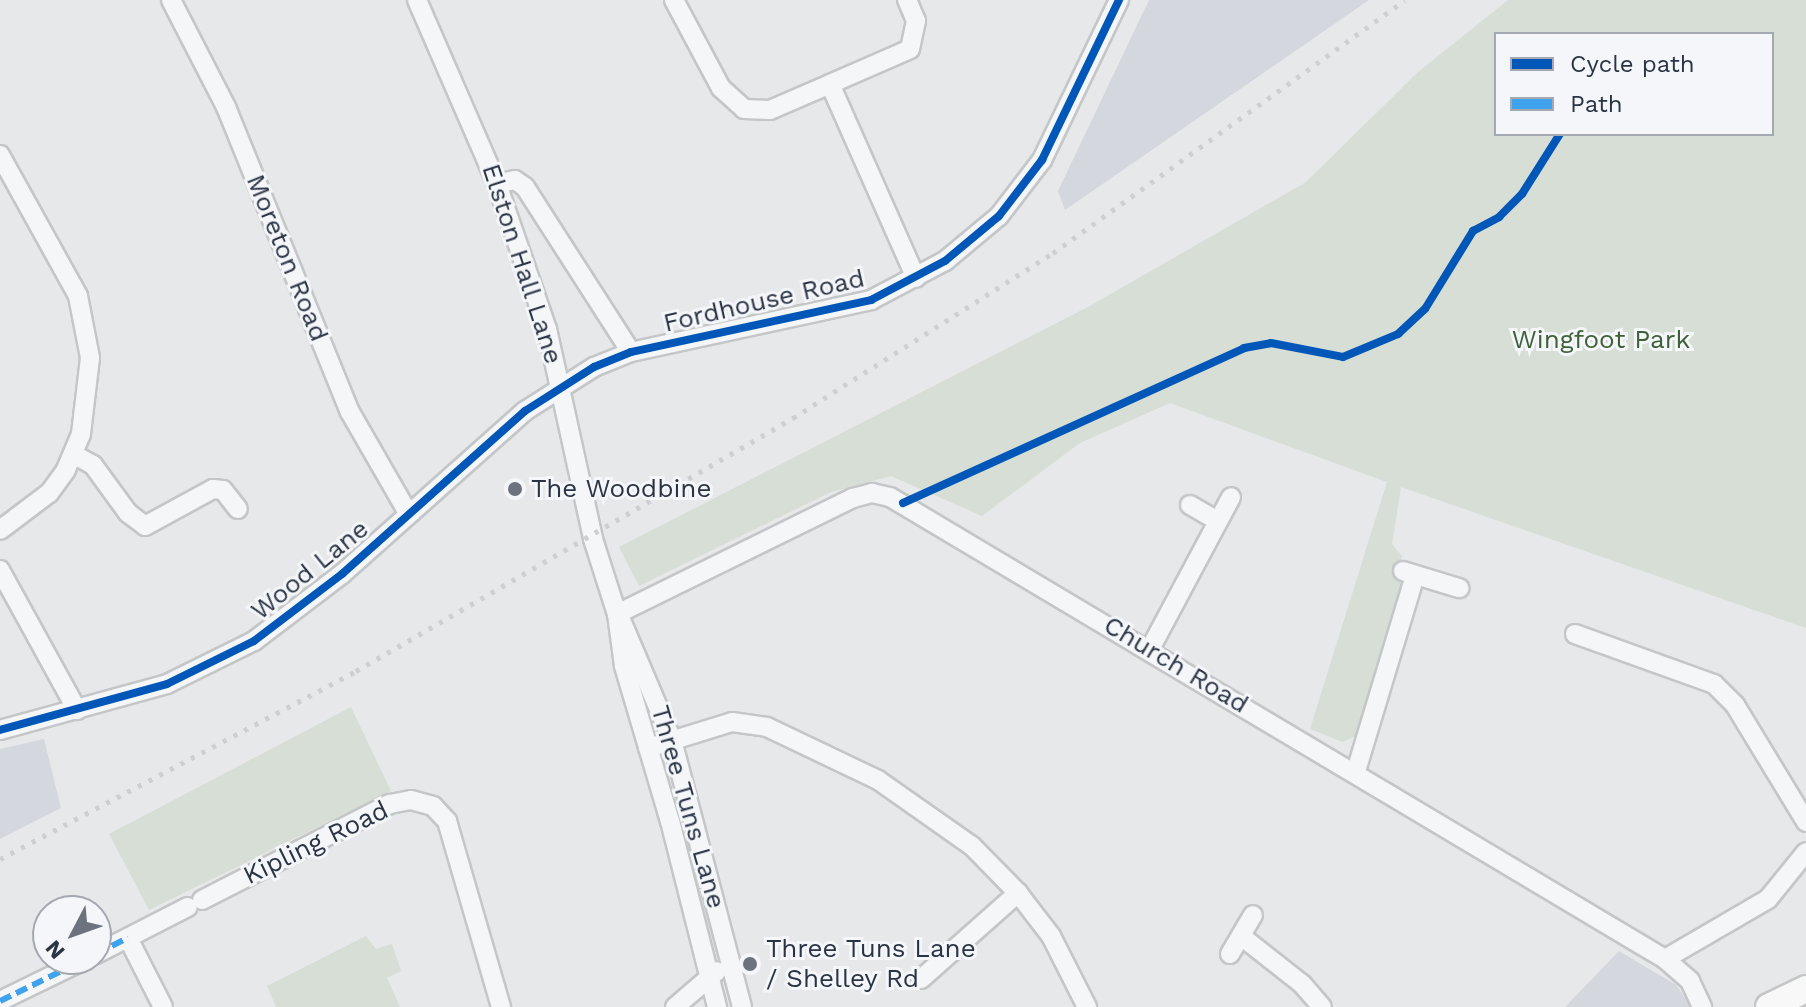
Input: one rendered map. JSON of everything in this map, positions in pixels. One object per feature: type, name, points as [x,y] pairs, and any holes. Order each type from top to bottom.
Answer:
[{"type":"highway","points":[[1769,1007],[1806,989]]},
{"type":"street","name":"Moreton Road","points":[[171,0],[226,107],[350,412],[408,513]]},
{"type":"street","name":"Elston Hall Lane","points":[[417,0],[497,184],[561,384],[593,539]]},
{"type":"street","points":[[674,0],[721,88],[744,109],[770,110],[910,49],[916,21],[907,0]]},
{"type":"street","name":"Fordhouse Road","points":[[561,384],[631,352],[821,315],[871,300],[916,278],[979,236],[1042,160],[1119,0]]},
{"type":"street","points":[[830,84],[916,278]]},
{"type":"street","points":[[0,155],[65,267],[85,322],[89,374],[81,434],[73,454],[49,493],[0,530]]},
{"type":"street","points":[[497,184],[515,180],[525,187],[631,352]]},
{"type":"street","name":"Wood Lane","points":[[0,730],[167,684],[254,641],[296,612],[561,384]]},
{"type":"street","points":[[73,454],[93,465],[128,513],[145,526],[213,489],[223,490],[238,509]]},
{"type":"street","name":"Church Road","points":[[617,614],[839,504],[872,493],[919,511],[1665,959],[1690,981],[1702,1007]]},
{"type":"street","points":[[1150,649],[1231,497]]},
{"type":"street","points":[[1190,505],[1218,521]]},
{"type":"street","name":"Three Tuns Lane","points":[[593,539],[617,614],[624,666],[717,1007]]},
{"type":"street","points":[[0,570],[77,710]]},
{"type":"street","points":[[1356,771],[1409,573],[1459,588]]},
{"type":"street","name":"Three Tuns Lane","points":[[617,614],[630,631],[672,740],[742,1007]]},
{"type":"street","points":[[1575,634],[1714,684],[1735,705],[1800,797],[1806,822]]},
{"type":"street","points":[[648,748],[732,722],[767,727],[813,747],[924,811],[972,846],[1018,893],[1051,936],[1087,1007]]},
{"type":"street","name":"Kipling Road","points":[[112,946],[390,804],[411,800],[433,806],[447,821],[501,1007]]},
{"type":"street","points":[[1665,959],[1768,899],[1806,852]]},
{"type":"street","points":[[921,979],[1018,893]]},
{"type":"street","points":[[1230,954],[1253,915]]},
{"type":"street","points":[[1241,936],[1302,984],[1322,1007]]},
{"type":"street","points":[[128,938],[163,1007]]},
{"type":"street","points":[[675,1007],[710,973],[732,967]]},
{"type":"street","points":[[0,1001],[53,975]]},
{"type":"shaded area","points":[[1149,0],[1369,0],[1065,210],[1058,191]]},
{"type":"shaded area","points":[[44,739],[61,808],[0,839],[0,749]]},
{"type":"shaded area","points":[[1619,951],[1676,985],[1691,1007],[1565,1007]]},
{"type":"green space","name":"Wingfoot Park","points":[[1508,0],[1806,0],[1806,628],[1401,487],[1392,544],[1402,556],[1396,578],[1405,588],[1361,733],[1343,742],[1310,729],[1387,482],[1170,403],[1080,443],[982,516],[891,476],[831,492],[639,586],[619,547],[1088,307],[1306,182],[1418,72]]},
{"type":"green space","points":[[351,707],[391,791],[149,910],[109,834]]},
{"type":"green space","points":[[366,936],[376,949],[392,944],[401,971],[387,978],[400,1007],[276,1007],[267,986]]},
{"type":"railway","points":[[0,859],[356,671],[793,418],[1053,253],[1405,0]]},
{"type":"marked path","points":[[112,946],[128,938]]},
{"type":"marked path","points":[[0,1001],[53,975]]},
{"type":"cycle path","points":[[0,730],[167,684],[254,641],[342,574],[525,411],[594,367],[631,352],[871,300],[945,261],[999,216],[1042,160],[1119,0]]},
{"type":"cycle path","points":[[903,503],[1244,348],[1271,343],[1343,357],[1398,334],[1425,309],[1473,231],[1499,217],[1522,194],[1559,136]]},
{"type":"place","name":"The Woodbine","points":[[515,489]]},
{"type":"place","name":"Three Tuns Lane / Shelley Rd","points":[[750,964]]}]
